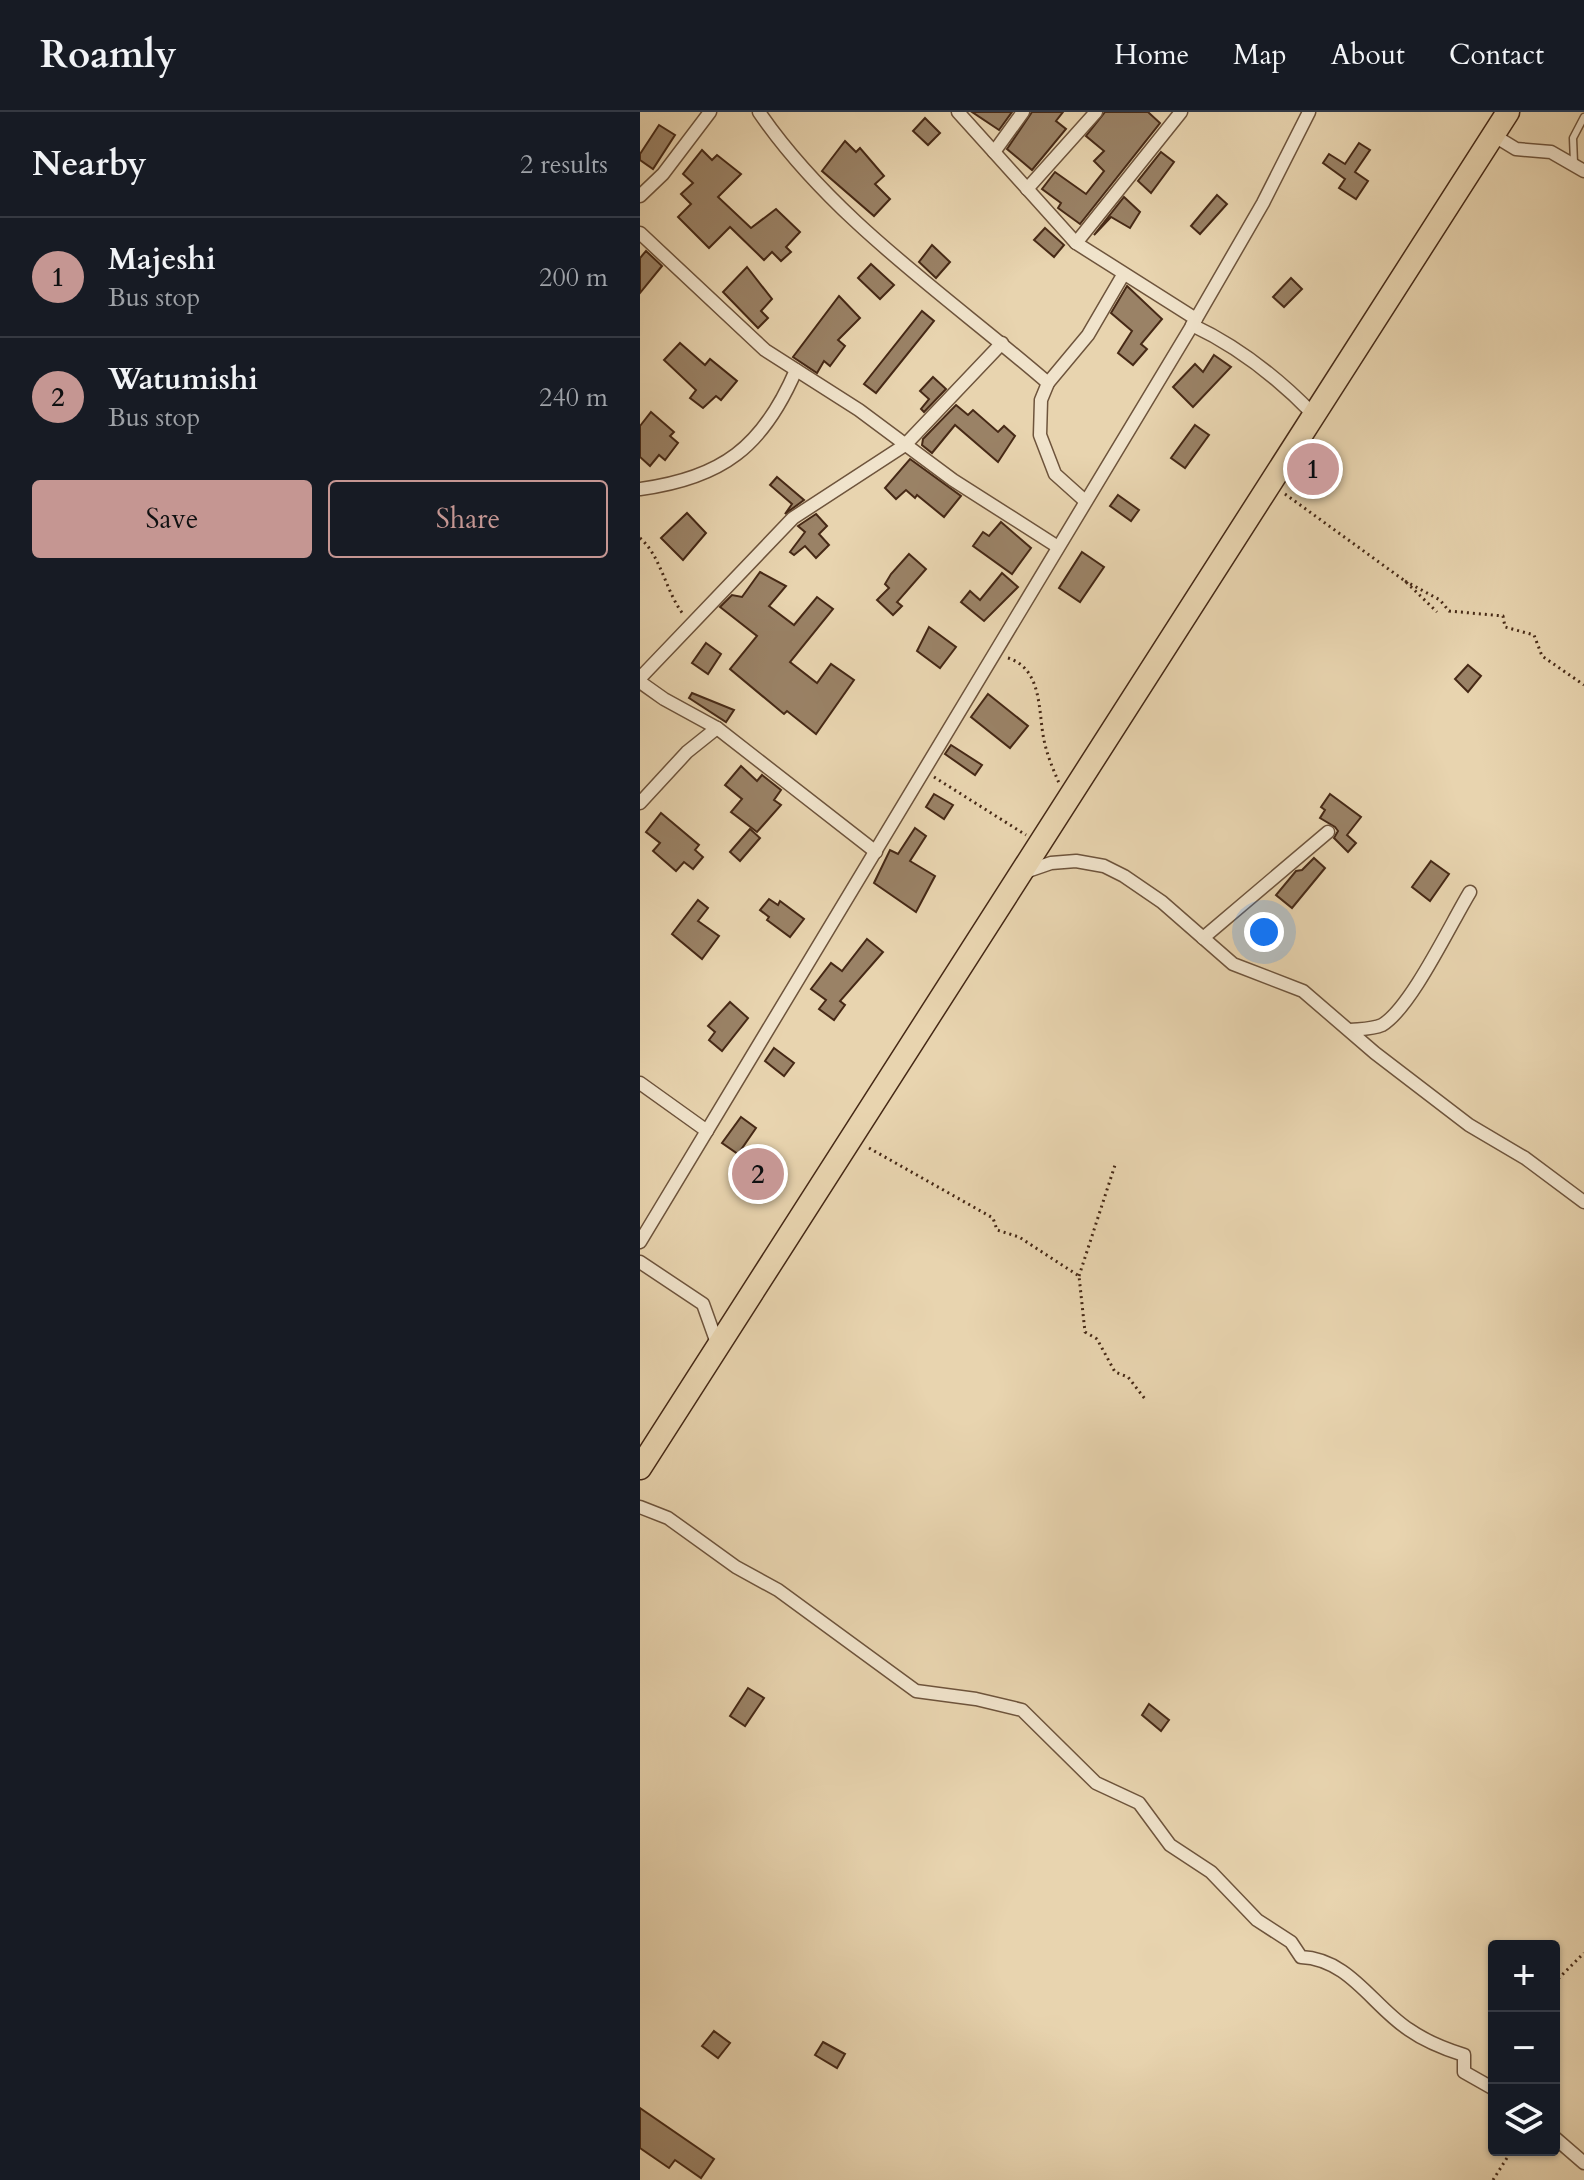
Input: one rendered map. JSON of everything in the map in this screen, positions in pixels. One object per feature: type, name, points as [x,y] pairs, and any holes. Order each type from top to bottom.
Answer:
[{"type":"highway","points":[[640,1468],[1508,112]]},
{"type":"street","points":[[640,196],[663,174],[710,112]]},
{"type":"street","points":[[759,112],[774,135],[858,223],[1048,383]]},
{"type":"street","points":[[958,112],[1076,243],[1251,358],[1313,414]]},
{"type":"street","points":[[994,152],[1023,112]]},
{"type":"street","points":[[1027,189],[1096,112]]},
{"type":"street","points":[[1076,243],[1181,112]]},
{"type":"street","points":[[640,1242],[925,771],[1084,500],[1194,322],[1263,203],[1309,112]]},
{"type":"street","points":[[1493,135],[1516,149],[1551,152],[1579,167]]},
{"type":"street","points":[[640,233],[741,330],[953,480],[1058,547]]},
{"type":"street","points":[[1084,500],[1055,474],[1040,435],[1041,400],[1048,383],[1088,335],[1123,275]]},
{"type":"street","points":[[876,852],[717,728],[664,699],[640,680],[793,518],[905,445],[1002,343]]},
{"type":"street","points":[[640,489],[689,481],[731,460],[784,398],[796,370]]},
{"type":"street","points":[[640,803],[687,752],[717,728]]},
{"type":"street","points":[[1203,938],[1328,832]]},
{"type":"street","points":[[1022,873],[1064,862],[1104,866],[1162,902],[1233,964],[1303,991],[1469,1125],[1525,1158],[1584,1202]]},
{"type":"street","points":[[1351,1030],[1378,1027],[1389,1020],[1428,964],[1470,892]]},
{"type":"street","points":[[640,1083],[707,1131]]},
{"type":"street","points":[[640,1262],[703,1304],[718,1346]]},
{"type":"street","points":[[640,1507],[668,1518],[736,1567],[778,1590],[916,1691],[976,1699],[1022,1710],[1096,1783],[1139,1803],[1170,1845],[1211,1872],[1257,1920],[1291,1942],[1301,1957],[1317,1958],[1352,1977],[1405,2028],[1464,2055],[1464,2072],[1488,2086]]},
{"type":"street","points":[[1560,2142],[1584,2163]]},
{"type":"lane","points":[[1579,167],[1573,138],[1584,117]]},
{"type":"path","points":[[1269,483],[1405,581],[1440,600],[1449,611],[1487,612],[1503,616],[1505,627],[1534,635],[1542,656],[1584,685]]},
{"type":"path","points":[[640,538],[653,554],[672,600],[694,625]]},
{"type":"path","points":[[1405,581],[1437,612]]},
{"type":"path","points":[[993,653],[1014,660],[1026,669],[1036,687],[1044,740],[1067,802]]},
{"type":"path","points":[[925,771],[1040,844]]},
{"type":"path","points":[[852,1137],[993,1218],[997,1230],[1019,1237],[1079,1276]]},
{"type":"path","points":[[1116,1162],[1079,1276],[1085,1332],[1097,1339],[1115,1372],[1128,1377],[1145,1399]]},
{"type":"path","points":[[1560,1977],[1584,1953]]},
{"type":"path","points":[[1493,2180],[1508,2156]]},
{"type":"building","points":[[972,112],[1012,112],[999,130]]},
{"type":"building","points":[[1032,112],[1063,112],[1056,121],[1066,129],[1032,170],[1007,149]]},
{"type":"building","points":[[1105,112],[1148,112],[1160,123],[1080,224],[1058,208],[1061,203],[1042,189],[1055,172],[1086,194],[1104,171],[1094,161],[1104,151],[1086,136]]},
{"type":"building","points":[[925,118],[940,133],[928,145],[913,131]]},
{"type":"building","points":[[659,125],[675,135],[653,169],[640,160],[640,154]]},
{"type":"building","points":[[845,141],[856,152],[860,148],[884,176],[875,184],[890,199],[874,216],[822,171]]},
{"type":"building","points":[[1359,143],[1370,150],[1355,172],[1368,181],[1356,199],[1339,188],[1345,179],[1323,163],[1329,154],[1345,164]]},
{"type":"building","points":[[702,150],[712,160],[717,155],[741,174],[718,197],[751,228],[776,209],[800,232],[786,247],[791,252],[781,261],[772,252],[764,260],[730,227],[709,248],[678,217],[691,204],[681,194],[693,183],[683,174]]},
{"type":"building","points":[[1161,152],[1174,162],[1151,193],[1138,181]]},
{"type":"building","points":[[1217,195],[1227,204],[1200,234],[1191,226]]},
{"type":"building","points":[[1124,197],[1140,212],[1130,228],[1111,217],[1094,235]]},
{"type":"building","points":[[1045,228],[1064,245],[1054,257],[1034,240]]},
{"type":"building","points":[[932,245],[950,262],[936,278],[919,262]]},
{"type":"building","points":[[646,251],[662,266],[640,293],[640,258]]},
{"type":"building","points":[[871,264],[894,285],[880,299],[858,278]]},
{"type":"building","points":[[747,267],[772,299],[761,311],[768,318],[758,328],[723,292]]},
{"type":"building","points":[[1291,278],[1302,289],[1284,307],[1273,297]]},
{"type":"building","points":[[1127,286],[1162,319],[1141,344],[1147,349],[1133,365],[1118,353],[1132,331],[1111,313]]},
{"type":"building","points":[[839,296],[860,318],[838,340],[845,346],[830,366],[824,361],[817,373],[793,357]]},
{"type":"building","points":[[922,311],[934,321],[876,393],[864,384]]},
{"type":"building","points":[[680,343],[705,365],[710,359],[737,381],[721,400],[716,396],[703,408],[690,398],[696,390],[664,360]]},
{"type":"building","points":[[1214,355],[1231,367],[1193,407],[1173,387],[1195,364],[1203,372]]},
{"type":"building","points":[[933,377],[946,389],[924,412],[921,409],[929,399],[920,391]]},
{"type":"building","points":[[956,405],[968,415],[973,410],[998,432],[1004,426],[1015,436],[998,462],[955,425],[932,453],[922,445],[923,439]]},
{"type":"building","points":[[651,412],[674,432],[670,436],[678,443],[665,460],[659,455],[650,466],[640,457],[640,426]]},
{"type":"building","points":[[1195,425],[1209,435],[1185,468],[1171,458]]},
{"type":"building","points":[[910,459],[961,496],[944,517],[917,495],[915,498],[906,490],[896,499],[885,488]]},
{"type":"building","points":[[777,477],[804,500],[785,514],[792,504],[770,485]]},
{"type":"building","points":[[1118,495],[1139,510],[1131,521],[1110,506]]},
{"type":"building","points":[[687,513],[706,533],[683,560],[661,538]]},
{"type":"building","points":[[816,514],[827,526],[819,534],[829,545],[816,558],[805,546],[794,555],[790,552],[805,532],[798,526]]},
{"type":"building","points":[[1001,522],[1031,548],[1012,574],[973,546],[983,532],[989,536]]},
{"type":"building","points":[[1082,552],[1104,567],[1080,602],[1059,588]]},
{"type":"building","points":[[909,554],[926,569],[897,602],[902,606],[893,615],[877,600],[889,588],[885,584],[891,574]]},
{"type":"building","points":[[760,572],[786,586],[769,606],[794,625],[817,597],[833,609],[790,662],[817,683],[831,664],[854,680],[816,734],[787,711],[784,714],[730,669],[757,636],[720,607],[732,595],[742,597]]},
{"type":"building","points":[[1002,573],[1018,587],[984,621],[961,602],[970,591],[980,600]]},
{"type":"building","points":[[929,627],[956,647],[940,668],[917,651]]},
{"type":"building","points":[[706,643],[721,654],[708,674],[692,663]]},
{"type":"building","points":[[1468,665],[1481,676],[1468,692],[1455,679]]},
{"type":"building","points":[[692,693],[734,710],[726,722],[689,698]]},
{"type":"building","points":[[988,694],[1028,726],[1010,748],[971,717]]},
{"type":"building","points":[[951,745],[982,765],[975,775],[945,754]]},
{"type":"building","points":[[741,766],[757,781],[762,775],[781,790],[774,800],[781,805],[757,832],[731,812],[742,799],[725,785]]},
{"type":"building","points":[[934,794],[953,805],[944,819],[926,807]]},
{"type":"building","points":[[1330,794],[1361,817],[1347,835],[1356,843],[1348,852],[1334,838],[1338,831],[1335,827],[1320,818],[1325,810],[1321,807]]},
{"type":"building","points":[[661,813],[699,845],[695,850],[703,857],[693,869],[684,862],[676,871],[653,851],[660,843],[646,832]]},
{"type":"building","points":[[915,828],[926,836],[910,861],[935,876],[916,912],[874,883],[890,850],[898,854]]},
{"type":"building","points":[[750,829],[760,838],[740,861],[730,852]]},
{"type":"building","points":[[1314,858],[1325,868],[1292,908],[1276,895],[1296,871],[1302,870]]},
{"type":"building","points":[[1431,861],[1449,874],[1430,901],[1412,887]]},
{"type":"building","points":[[769,899],[778,905],[780,901],[804,919],[790,937],[767,920],[769,917],[760,910]]},
{"type":"building","points":[[698,900],[708,908],[698,921],[719,936],[702,959],[672,934]]},
{"type":"building","points":[[867,939],[883,952],[840,1001],[845,1005],[834,1020],[819,1009],[826,1000],[811,989],[831,963],[842,971]]},
{"type":"building","points":[[730,1002],[748,1018],[722,1051],[709,1040],[715,1032],[708,1026]]},
{"type":"building","points":[[774,1048],[794,1063],[784,1076],[765,1061]]},
{"type":"building","points":[[741,1117],[756,1128],[738,1154],[722,1143]]},
{"type":"building","points":[[748,1688],[764,1698],[745,1726],[730,1716]]},
{"type":"building","points":[[1149,1704],[1169,1720],[1161,1731],[1142,1715]]},
{"type":"building","points":[[714,2031],[730,2043],[718,2058],[702,2046]]},
{"type":"building","points":[[823,2042],[845,2054],[837,2068],[815,2055]]},
{"type":"building","points":[[640,2108],[714,2159],[701,2178],[675,2160],[669,2168],[640,2148]]},
{"type":"place","name":"Majeshi","points":[[1313,469]]},
{"type":"place","name":"Watumishi","points":[[758,1174]]}]
